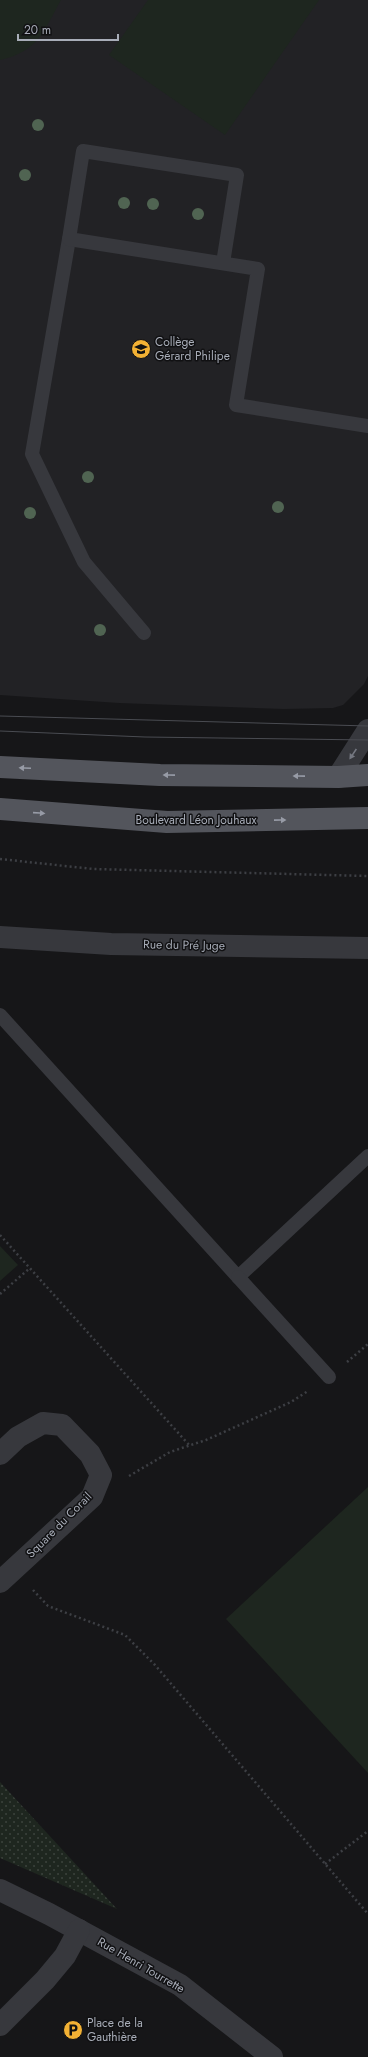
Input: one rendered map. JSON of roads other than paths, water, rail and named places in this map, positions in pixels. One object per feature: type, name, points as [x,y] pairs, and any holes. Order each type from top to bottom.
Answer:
[{"type":"main road","points":[[0,767],[160,775],[338,777],[368,775]]},
{"type":"main road","name":"Boulevard Léon Jouhaux","points":[[0,809],[167,822],[368,818]]},
{"type":"street","points":[[338,777],[368,730]]},
{"type":"street","name":"Rue du Pré Juge","points":[[0,937],[111,944],[368,948]]},
{"type":"street","name":"Square du Corail","points":[[0,1454],[18,1437],[43,1423],[62,1425],[90,1454],[101,1475],[92,1497],[7,1576]]},
{"type":"street","name":"Rue Henri Tourrette","points":[[0,1890],[79,1930],[180,1985],[272,2057]]},
{"type":"street","points":[[0,2025],[45,1980],[65,1956],[79,1930]]},
{"type":"lane","points":[[144,633],[84,562],[32,454],[83,151],[237,175],[223,264]]},
{"type":"lane","points":[[69,239],[258,269],[236,405],[368,426]]},
{"type":"lane","points":[[0,1016],[329,1376]]},
{"type":"lane","points":[[238,1277],[368,1156]]},
{"type":"tram line","points":[[0,716],[368,726]]},
{"type":"tram line","points":[[0,731],[145,737],[368,740]]},
{"type":"place","name":"Collège Gérard Philipe","points":[[141,349]]},
{"type":"place","name":"Place de la Gauthière","points":[[73,2030]]}]
